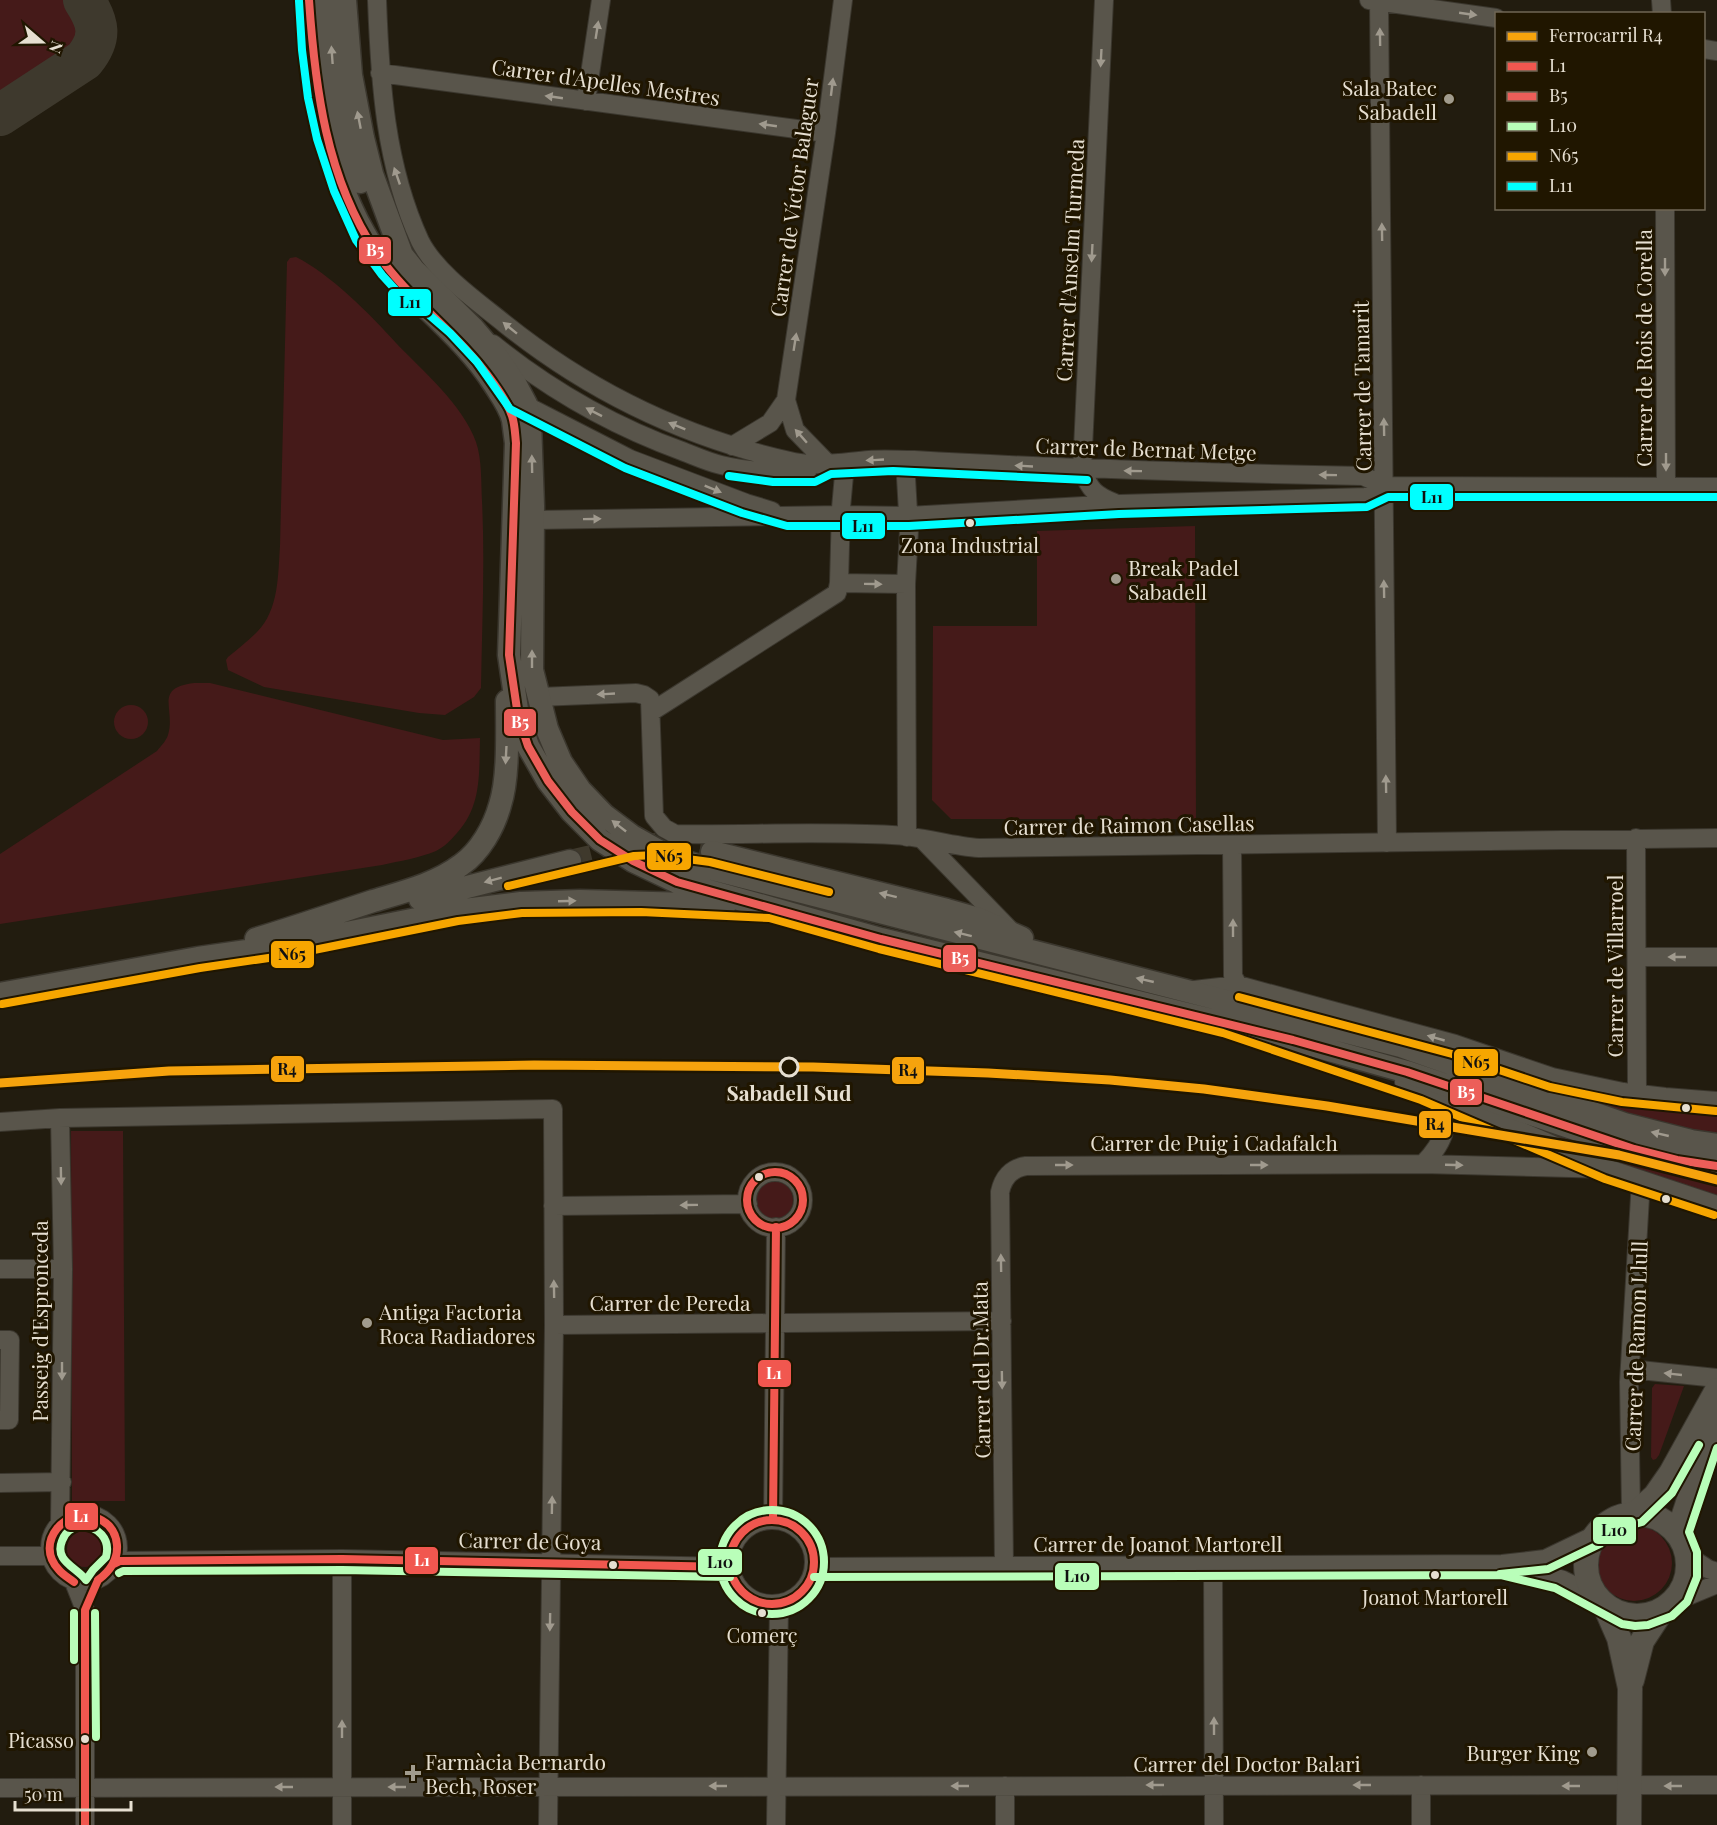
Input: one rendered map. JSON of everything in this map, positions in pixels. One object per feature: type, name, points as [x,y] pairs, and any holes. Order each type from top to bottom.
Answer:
[{"type":"main road","points":[[1629,1825],[1630,1688],[1619,1638],[1588,1581],[1586,1563],[1595,1534],[1610,1521],[1634,1513],[1654,1496],[1667,1480],[1717,1387]]},
{"type":"main road","points":[[1678,1533],[1707,1445],[1717,1387]]},
{"type":"main road","points":[[1630,1688],[1642,1641],[1685,1583],[1688,1573],[1688,1556],[1678,1533],[1661,1519],[1634,1513]]},
{"type":"main road","points":[[1599,1600],[1630,1616],[1641,1617],[1669,1605]]},
{"type":"street","points":[[198,958],[399,893],[439,878],[463,865],[493,826],[501,803],[505,780],[516,443],[512,419],[505,400],[482,364],[390,269],[364,234],[327,137],[318,96],[309,0]]},
{"type":"street","points":[[328,0],[333,72],[348,145],[364,193],[377,221],[414,270],[473,328],[500,362],[526,404],[532,444],[532,670],[547,729],[561,762],[580,790],[604,814],[632,836],[666,855],[693,864],[1410,1049],[1624,1124],[1672,1137],[1717,1145]]},
{"type":"street","points":[[345,0],[351,75],[363,138],[372,174],[402,255]]},
{"type":"street","name":"Carrer de Bernat Metge","points":[[377,0],[380,73],[394,168],[422,244],[451,281],[524,339],[576,375],[646,413],[732,446],[795,462],[837,464],[869,460],[905,460],[1082,470],[1362,476],[1385,486],[1717,487]]},
{"type":"street","points":[[586,101],[601,0]]},
{"type":"street","name":"Carrer de Víctor Balaguer","points":[[837,464],[795,430],[786,400],[826,133],[843,0]]},
{"type":"street","name":"Carrer d'Anselm Turmeda","points":[[1082,470],[1104,0]]},
{"type":"street","points":[[1374,1],[1495,18]]},
{"type":"street","name":"Carrer de Tamarit","points":[[1374,1],[1385,486],[1383,545],[1387,843]]},
{"type":"street","name":"Carrer d'Apelles Mestres","points":[[380,73],[826,133]]},
{"type":"street","name":"Carrer de Rois de Corella","points":[[1665,210],[1666,488]]},
{"type":"street","points":[[411,291],[447,315],[485,355],[517,401],[630,459],[746,503],[788,516]]},
{"type":"street","name":"Carrer de Bernat Metge","points":[[473,328],[538,379],[585,407],[642,436],[722,465],[774,472],[815,472],[837,464]]},
{"type":"street","name":"Carrer de Víctor Balaguer","points":[[732,446],[770,423],[786,400]]},
{"type":"street","points":[[905,460],[908,516],[906,584],[915,838],[1014,934]]},
{"type":"street","points":[[539,698],[636,693],[650,699],[651,712],[837,593],[841,515],[837,464]]},
{"type":"street","points":[[1082,470],[1088,485],[1100,497],[1119,504]]},
{"type":"street","name":"Carrer de Bernat Metge","points":[[533,520],[908,516],[1119,504],[1367,497],[1385,486]]},
{"type":"street","points":[[839,583],[906,584]]},
{"type":"street","points":[[508,655],[518,716],[528,746],[548,782],[572,812],[600,840],[633,861],[677,882],[881,939],[1226,1023],[1407,1072],[1634,1149],[1677,1160],[1717,1166]]},
{"type":"street","name":"Carrer de Raimon Casellas","points":[[651,712],[654,816],[658,823],[670,832],[699,834],[856,833],[915,838],[979,848],[1717,838]]},
{"type":"street","name":"Carrer de Villarroel","points":[[1636,838],[1637,1093]]},
{"type":"street","points":[[1232,845],[1233,976],[1238,985]]},
{"type":"street","points":[[712,852],[979,919],[1078,962],[1101,969]]},
{"type":"street","points":[[198,958],[570,861]]},
{"type":"street","points":[[0,994],[198,958],[287,945],[456,911],[520,903],[641,901],[771,908]]},
{"type":"street","points":[[1637,957],[1717,957]]},
{"type":"street","points":[[1189,991],[1238,985],[1445,1041],[1552,1077],[1594,1087],[1717,1101]]},
{"type":"street","name":"Carrer de Puig i Cadafalch","points":[[1226,1023],[1431,1092],[1609,1169],[1717,1205]]},
{"type":"street","points":[[1423,1164],[1440,1144],[1446,1123],[1441,1103],[1431,1092]]},
{"type":"street","points":[[0,1122],[60,1118],[553,1109],[554,1325],[548,1825]]},
{"type":"street","name":"Passeig d'Espronceda","points":[[60,1118],[63,1269],[60,1524]]},
{"type":"street","name":"Carrer de Puig i Cadafalch","points":[[1008,1175],[1017,1167],[1026,1166],[1423,1164],[1609,1169]]},
{"type":"street","points":[[781,1172],[794,1179],[801,1188],[803,1206],[799,1215],[790,1224],[776,1227],[758,1222],[751,1214],[747,1198],[749,1188],[762,1174],[781,1172]]},
{"type":"street","name":"Carrer del Dr.Mata","points":[[1004,1566],[1000,1192],[1002,1182],[1008,1175]]},
{"type":"street","name":"Carrer de Ramon Llull","points":[[1634,1513],[1630,1369],[1641,1180]]},
{"type":"street","points":[[552,1206],[748,1204]]},
{"type":"street","points":[[773,1520],[776,1227]]},
{"type":"street","points":[[0,1269],[63,1269]]},
{"type":"street","name":"Carrer de Pereda","points":[[554,1325],[1002,1321]]},
{"type":"street","points":[[0,1340],[9,1340],[9,1420],[0,1420]]},
{"type":"street","points":[[1630,1369],[1717,1387]]},
{"type":"street","points":[[0,1483],[62,1482]]},
{"type":"street","points":[[85,1514],[107,1523],[117,1541],[118,1553],[108,1573],[98,1580],[86,1583],[74,1582],[61,1574],[50,1556],[53,1534],[60,1524],[67,1518],[85,1514]]},
{"type":"street","points":[[773,1520],[797,1527],[809,1542],[813,1552],[814,1567],[810,1580],[802,1592],[793,1599],[779,1604],[764,1604],[746,1595],[736,1585],[730,1567],[731,1554],[743,1531],[756,1523],[773,1520]]},
{"type":"street","name":"Carrer de Joanot Martorell","points":[[814,1567],[1502,1564],[1545,1559],[1595,1534]]},
{"type":"street","points":[[0,1556],[50,1556]]},
{"type":"street","points":[[1688,1556],[1717,1572]]},
{"type":"street","points":[[342,1559],[342,1825]]},
{"type":"street","name":"Carrer de Goya","points":[[114,1564],[120,1561],[342,1559],[730,1567]]},
{"type":"street","name":"Carrer de Joanot Martorell","points":[[1502,1564],[1525,1567],[1576,1585],[1599,1600]]},
{"type":"street","points":[[1213,1566],[1214,1825]]},
{"type":"street","points":[[85,1610],[98,1580]]},
{"type":"street","points":[[74,1582],[85,1610],[85,1825]]},
{"type":"street","points":[[1669,1605],[1717,1584]]},
{"type":"street","points":[[776,1825],[779,1604]]},
{"type":"street","points":[[1421,1785],[1421,1825]]},
{"type":"street","name":"Carrer del Doctor Balari","points":[[0,1788],[1717,1785]]},
{"type":"street","points":[[1005,1786],[1005,1825]]},
{"type":"shaded area","points":[[0,0],[69,0],[76,15],[78,32],[67,52],[57,61],[0,99]]},
{"type":"shaded area","points":[[296,257],[336,284],[429,376],[462,415],[476,442],[480,463],[483,524],[481,688],[474,697],[445,715],[419,713],[264,687],[228,670],[226,660],[228,657],[254,635],[270,613],[278,580],[287,262],[290,258]]},
{"type":"shaded area","points":[[1195,526],[1196,819],[951,819],[932,800],[933,626],[1037,626],[1037,531]]},
{"type":"shaded area","points":[[210,683],[443,740],[480,738],[478,788],[471,812],[465,823],[445,845],[423,856],[382,865],[0,924],[0,854],[157,751],[168,735],[170,695],[181,686]]},
{"type":"shaded area","points":[[131,705],[143,710],[148,722],[143,734],[131,739],[119,734],[114,722],[119,710]]},
{"type":"shaded area","points":[[1506,1073],[1582,1092],[1717,1113],[1717,1137],[1663,1126]]},
{"type":"shaded area","points":[[1458,1095],[1717,1175],[1717,1197],[1651,1177]]},
{"type":"shaded area","points":[[71,1131],[123,1131],[125,1501],[72,1501]]},
{"type":"shaded area","points":[[774,1181],[788,1186],[793,1200],[788,1214],[774,1219],[760,1214],[755,1200],[760,1186]]},
{"type":"shaded area","points":[[1655,1384],[1684,1386],[1659,1455],[1653,1460],[1651,1457],[1652,1388]]},
{"type":"shaded area","points":[[1627,1525],[1641,1525],[1655,1531],[1666,1542],[1672,1556],[1669,1578],[1661,1590],[1641,1601],[1627,1601],[1613,1595],[1602,1584],[1596,1570],[1596,1556],[1602,1542],[1613,1531]]},
{"type":"shaded area","points":[[85,1531],[98,1536],[103,1549],[98,1562],[85,1567],[72,1562],[67,1549],[72,1536]]},
{"type":"taxiway","points":[[0,115],[84,60],[90,52],[94,45],[96,30],[93,16],[84,0]]},
{"type":"tunnel","points":[[570,861],[632,846],[657,844],[712,852]]},
{"type":"rail line","name":"R4","points":[[0,1083],[169,1071],[534,1065],[813,1067],[988,1073],[1110,1080],[1204,1089],[1327,1106],[1619,1155],[1717,1180]]},
{"type":"transit line","name":"B5","points":[[309,0],[315,66],[326,131],[345,194],[359,223],[376,252],[403,286],[479,364],[503,397],[512,416],[516,443],[509,655],[518,716],[528,746],[548,781],[572,812],[600,840],[633,861],[677,882],[881,939],[1293,1040],[1407,1072],[1634,1149],[1677,1160],[1717,1166]]},
{"type":"transit line","name":"L11","points":[[299,1],[308,98],[317,139],[334,191],[356,240],[382,275],[403,298],[428,314],[450,333],[477,362],[510,409],[625,468],[742,513],[787,526],[909,526],[1119,514],[1367,507],[1388,497],[1717,497]]},
{"type":"transit line","name":"L11","points":[[729,476],[773,482],[815,482],[831,474],[893,471],[1087,480]]},
{"type":"transit line","name":"N65","points":[[508,886],[634,856],[657,855],[710,862],[829,892]]},
{"type":"transit line","name":"N65","points":[[2,1004],[200,968],[289,955],[458,921],[522,913],[641,912],[769,918],[879,949],[1223,1033],[1421,1100],[1605,1179],[1714,1215]]},
{"type":"transit line","name":"N65","points":[[1239,997],[1452,1054],[1550,1087],[1622,1102],[1716,1111]]},
{"type":"transit line","name":"L1","points":[[775,1172],[786,1174],[795,1180],[801,1189],[803,1200],[801,1211],[795,1220],[786,1226],[775,1228],[764,1226],[755,1220],[749,1211],[747,1200],[749,1189],[755,1180],[764,1174],[775,1172]]},
{"type":"transit line","name":"L1","points":[[773,1520],[776,1227]]},
{"type":"transit line","name":"L10","points":[[1500,1574],[1548,1569],[1600,1544],[1615,1530],[1642,1522],[1672,1493],[1699,1445]]},
{"type":"transit line","name":"L10","points":[[814,1577],[1501,1575],[1555,1588],[1622,1624],[1648,1625],[1672,1616],[1687,1602],[1697,1577],[1697,1552],[1689,1532],[1717,1448]]},
{"type":"transit line","name":"L10","points":[[772,1510],[792,1514],[809,1525],[820,1542],[824,1562],[820,1582],[809,1599],[792,1610],[772,1614],[752,1610],[735,1599],[724,1582],[720,1562],[724,1542],[735,1525],[752,1514],[772,1510]]},
{"type":"transit line","name":"L1","points":[[74,1582],[61,1572],[52,1559],[50,1549],[57,1529],[65,1521],[75,1517],[87,1516],[99,1519],[106,1523],[114,1533],[117,1550],[115,1560],[110,1569],[98,1580]]},
{"type":"transit line","name":"L1","points":[[772,1520],[788,1523],[802,1532],[811,1546],[814,1562],[811,1578],[802,1592],[788,1601],[772,1604],[756,1601],[742,1592],[733,1578],[730,1562],[733,1546],[742,1532],[756,1523],[772,1520]]},
{"type":"transit line","name":"L10","points":[[80,1525],[97,1531],[105,1539],[107,1545],[106,1557],[86,1580],[63,1559],[60,1548],[67,1533],[80,1525]]},
{"type":"transit line","name":"L1","points":[[114,1564],[120,1561],[342,1559],[730,1567]]},
{"type":"transit line","name":"L10","points":[[119,1573],[123,1571],[342,1570],[730,1577]]},
{"type":"transit line","name":"L1","points":[[85,1825],[85,1610],[98,1580]]},
{"type":"transit line","name":"L10","points":[[74,1613],[74,1660]]},
{"type":"transit line","name":"L10","points":[[95,1613],[96,1737]]},
{"type":"place","name":"Sala Batec Sabadell","points":[[1449,99]]},
{"type":"place","name":"Zona Industrial","points":[[970,523]]},
{"type":"place","name":"Break Padel Sabadell","points":[[1116,579]]},
{"type":"place","name":"Sabadell Sud","points":[[789,1067]]},
{"type":"place","name":"Antiga Factoria Roca Radiadores","points":[[367,1323]]},
{"type":"place","name":"Joanot Martorell","points":[[1435,1575]]},
{"type":"place","name":"Comerç","points":[[762,1613]]},
{"type":"place","name":"Picasso","points":[[85,1739]]},
{"type":"place","name":"Burger King","points":[[1592,1752]]},
{"type":"place","name":"Farmàcia Bernardo Bech, Roser","points":[[413,1773]]}]
